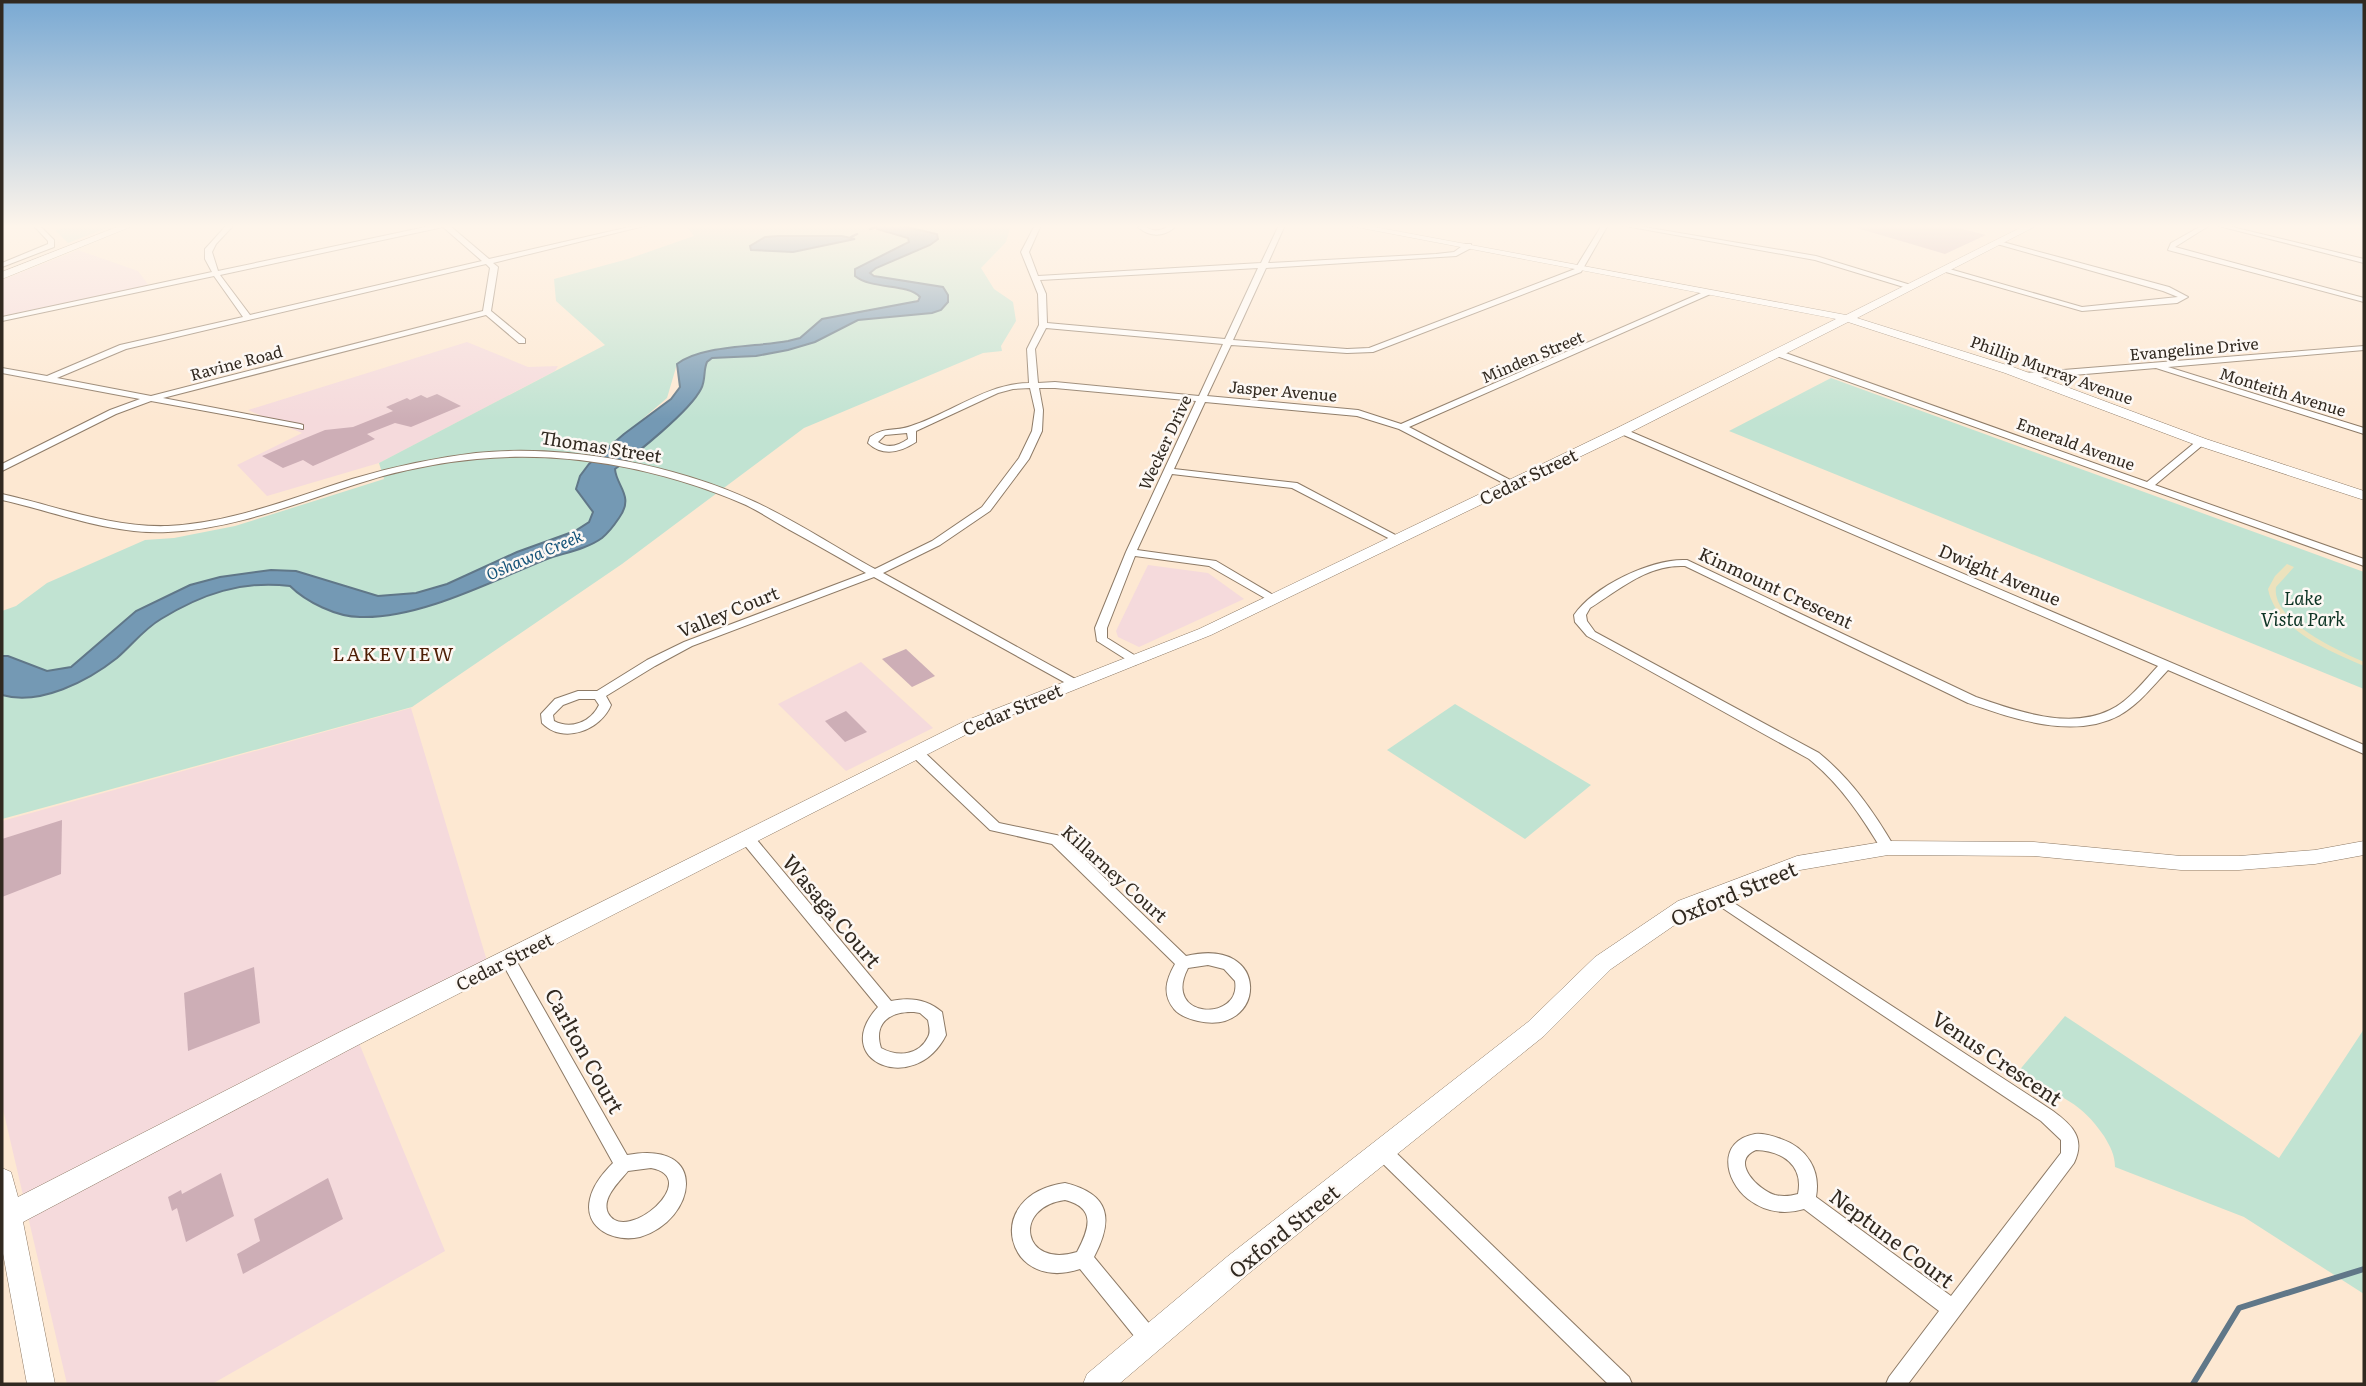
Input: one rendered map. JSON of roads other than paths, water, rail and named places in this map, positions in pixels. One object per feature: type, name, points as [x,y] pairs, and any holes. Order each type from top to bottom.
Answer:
[{"type":"street","points":[[2,319],[142,290]]},
{"type":"street","points":[[228,290],[248,317]]},
{"type":"street","points":[[47,379],[123,347],[366,290]]},
{"type":"street","points":[[490,290],[487,312],[522,341]]},
{"type":"street","points":[[1040,290],[1043,325],[1347,351],[1370,350],[1523,290]]},
{"type":"street","name":"Wecker Drive","points":[[1135,661],[1101,639],[1101,628],[1131,552],[1251,290]]},
{"type":"street","name":"Phillip Murray Avenue","points":[[1699,290],[1846,318],[2025,376],[2201,442],[2364,496]]},
{"type":"street","name":"Cedar Street","points":[[6,1217],[348,1039],[916,752],[1001,712],[1205,632],[1622,431],[1903,290]]},
{"type":"street","points":[[2013,290],[2082,309],[2177,301],[2184,297],[2168,290]]},
{"type":"street","points":[[2326,290],[2364,300]]},
{"type":"street","name":"Minden Street","points":[[1402,427],[1711,292]]},
{"type":"street","name":"Ravine Road","points":[[2,468],[113,412],[149,399],[487,312]]},
{"type":"street","name":"Valley Court","points":[[599,695],[688,644],[875,573],[936,543],[986,509],[1024,459],[1037,431],[1039,410],[1032,374],[1031,349],[1043,325]]},
{"type":"street","name":"Evangeline Drive","points":[[2025,376],[2364,348]]},
{"type":"street","name":"Emerald Avenue","points":[[1777,353],[2364,563]]},
{"type":"street","name":"Monteith Avenue","points":[[2153,365],[2364,430]]},
{"type":"street","points":[[2,370],[300,427]]},
{"type":"street","name":"Jasper Avenue","points":[[911,430],[995,391],[1012,387],[1036,385],[1202,398],[1358,413],[1402,427],[1511,484]]},
{"type":"street","name":"Dwight Avenue","points":[[1622,431],[2364,750]]},
{"type":"street","points":[[2149,485],[2201,442]]},
{"type":"street","name":"Thomas Street","points":[[2,497],[119,526],[168,529],[252,514],[383,474],[444,460],[516,453],[575,456],[702,483],[751,504],[1073,683]]},
{"type":"street","points":[[1168,471],[1294,485],[1398,539]]},
{"type":"street","points":[[1131,552],[1212,563],[1273,599]]},
{"type":"street","name":"Kinmount Crescent","points":[[1888,848],[1853,792],[1834,771],[1814,756],[1591,634],[1581,622],[1580,615],[1586,606],[1657,564],[1673,561],[1687,563],[1972,700],[1997,709],[2051,721],[2097,719],[2113,713],[2166,665]]},
{"type":"street","name":"Killarney Court","points":[[916,752],[995,827],[1056,840],[1183,963]]},
{"type":"street","name":"Wasaga Court","points":[[747,838],[888,1008]]},
{"type":"street","name":"Oxford Street","points":[[1097,1384],[1238,1265],[1536,1028],[1603,963],[1685,907],[1797,863],[1888,848],[2034,849],[2181,863],[2228,863],[2315,857],[2364,848]]},
{"type":"street","name":"Venus Crescent","points":[[1714,895],[2047,1116],[2069,1138],[2072,1148],[2068,1157],[1896,1384]]},
{"type":"street","points":[[1203,958],[1227,962],[1244,981],[1245,991],[1240,1002],[1232,1010],[1218,1016],[1190,1012],[1180,1005],[1172,987],[1174,976],[1183,963],[1203,958]]},
{"type":"street","name":"Carlton Court","points":[[509,959],[623,1164]]},
{"type":"street","points":[[911,1004],[921,1006],[936,1017],[938,1035],[926,1052],[917,1058],[894,1062],[875,1053],[870,1045],[869,1035],[872,1025],[888,1008],[911,1004]]},
{"type":"street","points":[[1382,1151],[1622,1384]]},
{"type":"street","points":[[651,1160],[663,1162],[672,1168],[677,1177],[678,1188],[675,1200],[656,1221],[628,1230],[607,1225],[598,1207],[606,1185],[623,1164],[651,1160]]},
{"type":"street","points":[[2,1180],[6,1217],[41,1384]]},
{"type":"street","points":[[1061,1191],[1085,1198],[1093,1206],[1099,1230],[1095,1243],[1083,1259],[1062,1265],[1048,1265],[1028,1252],[1022,1241],[1023,1218],[1038,1199],[1061,1191]]},
{"type":"street","name":"Neptune Court","points":[[1806,1200],[1953,1310]]},
{"type":"street","points":[[1083,1259],[1150,1340]]},
{"type":"water","name":"Oshawa Creek","points":[[907,290],[945,290],[948,302],[941,310],[932,313],[858,320],[815,342],[788,350],[756,356],[712,358],[707,362],[701,389],[686,409],[615,469],[625,503],[616,523],[596,542],[455,597],[407,612],[383,616],[360,617],[332,611],[313,603],[290,586],[255,585],[223,591],[192,602],[161,619],[117,658],[78,683],[32,697],[2,695],[2,656],[47,671],[71,667],[136,611],[190,585],[220,577],[271,570],[296,571],[378,596],[416,593],[447,584],[517,552],[575,531],[589,522],[593,512],[576,489],[580,476],[589,464],[624,434],[671,399],[680,387],[677,364],[700,353],[714,350],[800,338],[822,319],[918,301],[920,297]]},
{"type":"waterway","points":[[2193,1384],[2239,1308],[2364,1269]]},
{"type":"district","name":"LAKEVIEW","points":[[394,653]]},
{"type":"park label","name":"Lake Vista Park","points":[[2303,607]]}]
